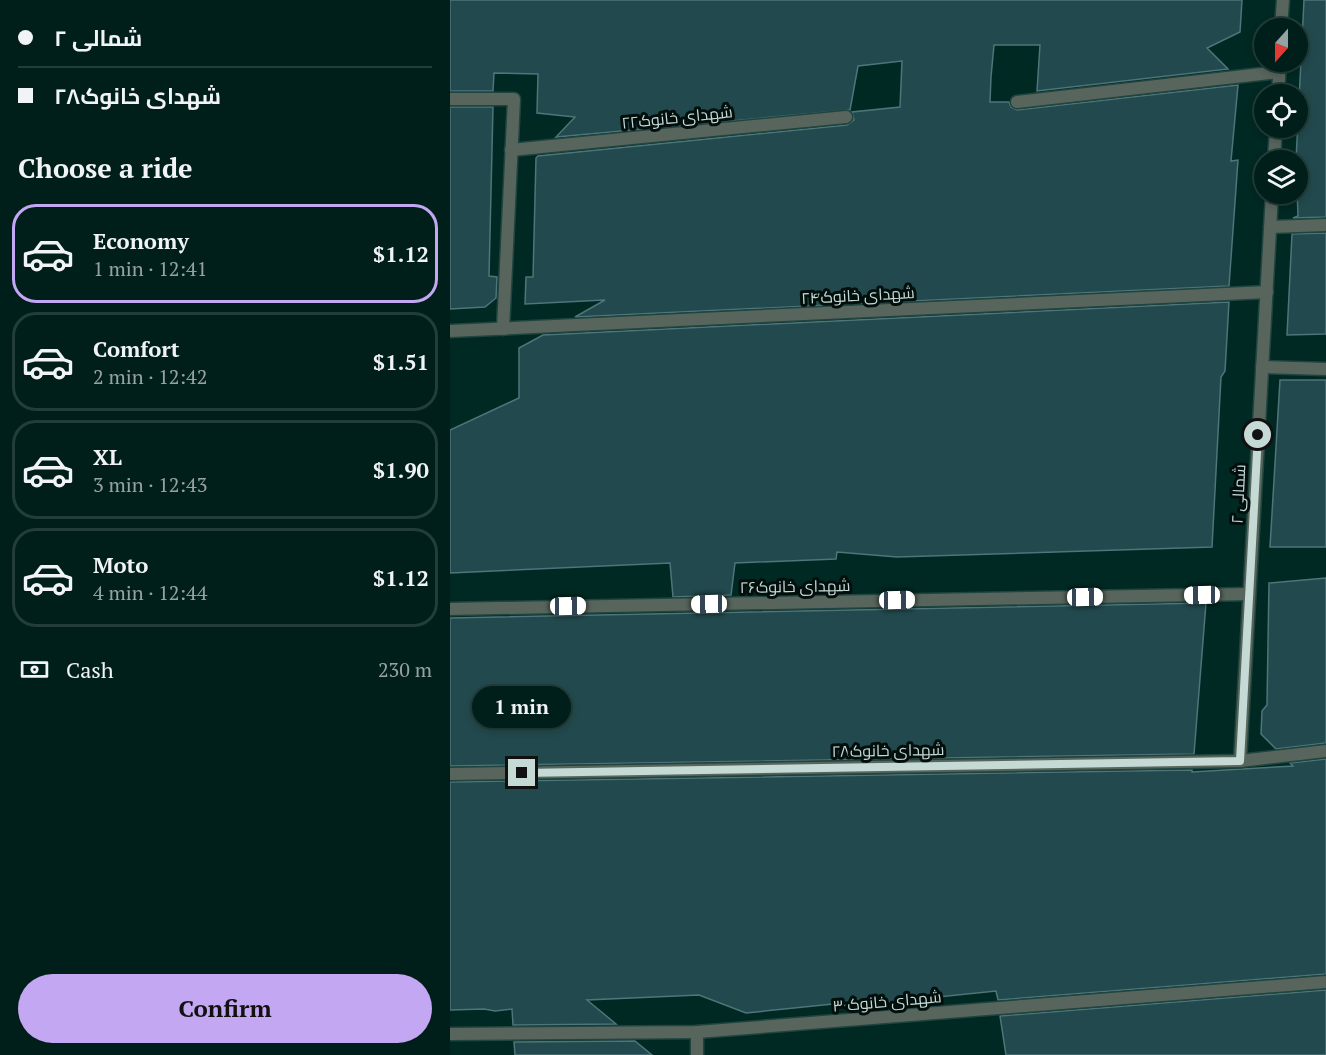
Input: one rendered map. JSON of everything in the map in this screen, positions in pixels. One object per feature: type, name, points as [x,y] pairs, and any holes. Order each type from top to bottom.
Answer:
[{"type":"street","points":[[1282,18],[1283,0]]},
{"type":"street","points":[[1017,102],[1254,70]]},
{"type":"street","points":[[450,99],[514,99],[503,329]]},
{"type":"street","name":"شهدای خانوک۲۲","points":[[511,150],[846,117]]},
{"type":"street","name":"شمالی ۲","points":[[1240,761],[1271,204]]},
{"type":"street","points":[[1270,227],[1326,225]]},
{"type":"street","name":"شهدای خانوک۲۴","points":[[450,332],[1267,292]]},
{"type":"street","points":[[1262,367],[1326,369]]},
{"type":"street","name":"شهدای خانوک۲۶","points":[[450,609],[1249,594]]},
{"type":"street","name":"شهدای خانوک۲۸","points":[[450,774],[1240,761],[1326,751]]},
{"type":"street","name":"شهدای خانوک۳۰","points":[[450,1034],[697,1032],[1326,982]]},
{"type":"street","points":[[697,1032],[697,1055]]},
{"type":"building","points":[[450,0],[1242,0],[1240,32],[1207,48],[1228,69],[1037,91],[1040,45],[994,45],[991,77],[990,102],[1009,102],[1011,107],[1017,110],[1238,85],[1231,161],[1238,160],[1229,286],[575,317],[605,300],[525,304],[526,277],[533,277],[536,158],[538,156],[847,125],[854,120],[852,112],[900,107],[902,61],[858,66],[850,110],[556,137],[575,117],[537,113],[538,74],[494,73],[493,91],[450,91]]},
{"type":"building","points":[[1304,0],[1326,0],[1326,217],[1293,218],[1298,216],[1298,204],[1308,204],[1308,150],[1296,150],[1297,138],[1308,138],[1308,84],[1300,84],[1300,72],[1308,72],[1308,18],[1303,18]]},
{"type":"building","points":[[450,107],[493,107],[489,276],[497,277],[496,298],[485,307],[450,309]]},
{"type":"building","points":[[1326,233],[1326,334],[1287,335],[1292,234]]},
{"type":"building","points":[[1229,302],[1225,371],[1221,377],[1212,547],[897,557],[837,552],[836,559],[735,563],[731,595],[673,597],[670,563],[450,573],[450,430],[519,398],[519,348],[543,335]]},
{"type":"building","points":[[1280,380],[1326,380],[1326,547],[1270,547]]},
{"type":"building","points":[[1326,578],[1326,743],[1276,749],[1261,734],[1262,711],[1267,705],[1269,583]]},
{"type":"building","points":[[1206,603],[1194,754],[450,766],[450,618]]},
{"type":"building","points":[[1326,759],[1326,974],[998,1000],[996,991],[860,1005],[843,1003],[746,1013],[699,995],[587,1000],[616,1024],[513,1025],[512,1009],[450,1010],[450,782],[1192,770],[1192,772],[1293,766],[1290,763]]},
{"type":"building","points":[[1326,990],[1326,1055],[1006,1055],[1000,1016]]},
{"type":"building","points":[[635,1041],[652,1055],[515,1055],[514,1042]]},
{"type":"route","points":[[522,773],[1240,761],[1258,435]]}]
